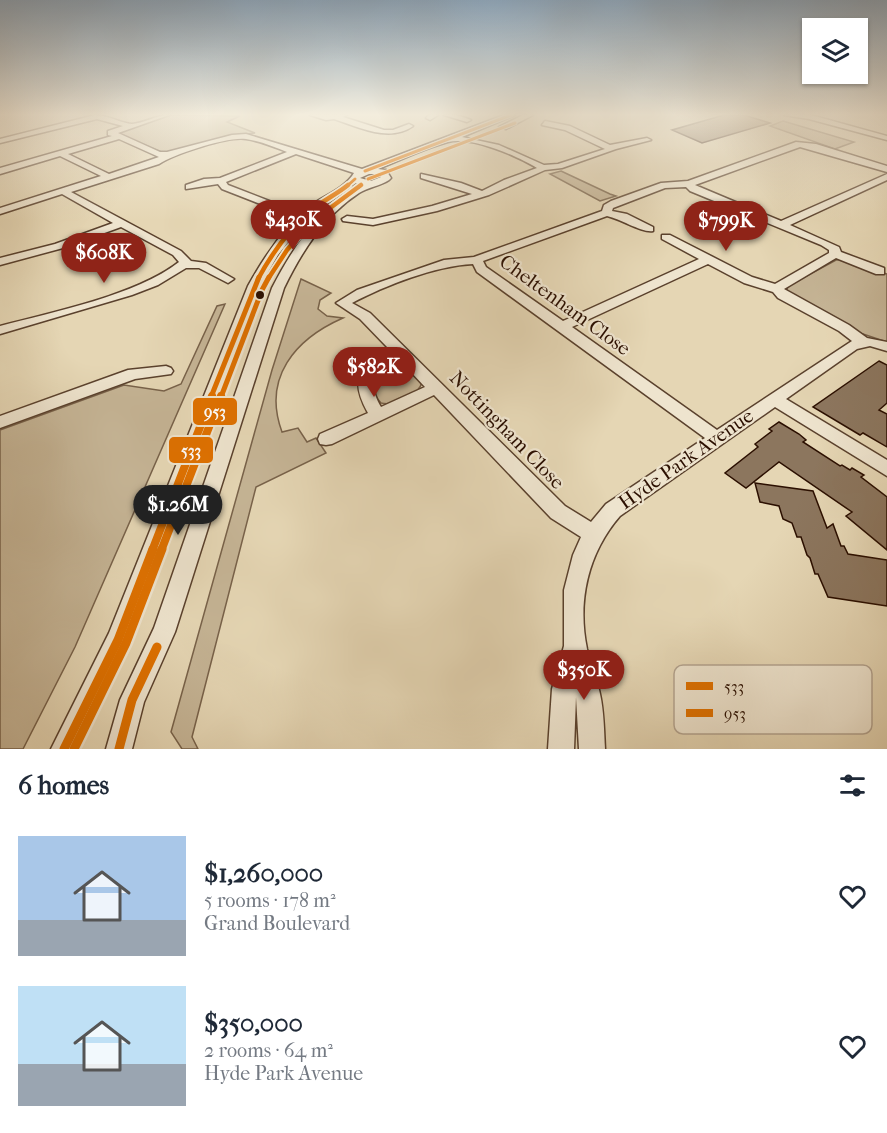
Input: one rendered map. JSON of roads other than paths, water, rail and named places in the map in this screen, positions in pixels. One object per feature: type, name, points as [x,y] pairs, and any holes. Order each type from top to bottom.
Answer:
[{"type":"street","points":[[0,171],[75,150]]},
{"type":"street","points":[[153,150],[167,155]]},
{"type":"street","points":[[0,211],[65,192],[186,150]]},
{"type":"street","points":[[288,150],[365,176]]},
{"type":"street","points":[[64,749],[118,640],[254,286],[289,232],[314,209],[365,176],[434,150]]},
{"type":"street","points":[[119,749],[132,700],[164,632],[278,288],[298,249],[310,232],[365,176],[394,168],[436,150]]},
{"type":"street","points":[[498,150],[506,152]]},
{"type":"street","points":[[501,150],[542,168],[559,166],[609,150]]},
{"type":"street","name":"Cheltenham Close","points":[[717,438],[481,269],[477,260],[501,249],[606,213],[608,207],[614,203],[664,185],[689,184],[782,150]]},
{"type":"street","name":"Cheltenham Close","points":[[826,150],[887,169]]},
{"type":"street","points":[[189,187],[204,182],[221,181],[294,152]]},
{"type":"street","points":[[61,154],[109,177]]},
{"type":"street","points":[[347,219],[374,222],[433,209],[481,194],[507,182],[538,172],[542,168]]},
{"type":"street","points":[[423,176],[481,194]]},
{"type":"street","points":[[782,225],[887,177]]},
{"type":"street","points":[[221,181],[225,186],[273,207]]},
{"type":"street","points":[[689,184],[693,189],[831,246],[835,254]]},
{"type":"street","points":[[65,192],[182,256],[186,262],[184,264]]},
{"type":"street","points":[[606,213],[623,216],[649,229]]},
{"type":"street","points":[[374,222],[386,230]]},
{"type":"street","points":[[0,262],[70,242],[122,223]]},
{"type":"street","points":[[666,237],[748,280],[778,289],[782,295],[844,328],[862,342],[887,347]]},
{"type":"street","points":[[778,289],[783,283],[835,254],[880,271]]},
{"type":"street","name":"Nottingham Close","points":[[477,260],[448,262],[361,293],[342,303],[365,316],[558,512],[593,534]]},
{"type":"street","points":[[562,327],[707,260]]},
{"type":"street","points":[[0,330],[107,299],[145,284],[184,264],[202,265],[228,279]]},
{"type":"street","name":"Hyde Park Avenue","points":[[592,749],[587,686],[575,647],[574,602],[576,578],[584,548],[593,534],[613,510],[853,345],[862,342]]},
{"type":"street","points":[[378,415],[365,393],[363,384],[366,373],[380,358],[397,349]]},
{"type":"street","points":[[0,422],[134,374],[166,370]]},
{"type":"street","points":[[326,439],[436,388]]},
{"type":"street","points":[[774,399],[887,469]]},
{"type":"street","name":"Hyde Park Avenue","points":[[561,749],[564,689],[575,647]]}]
